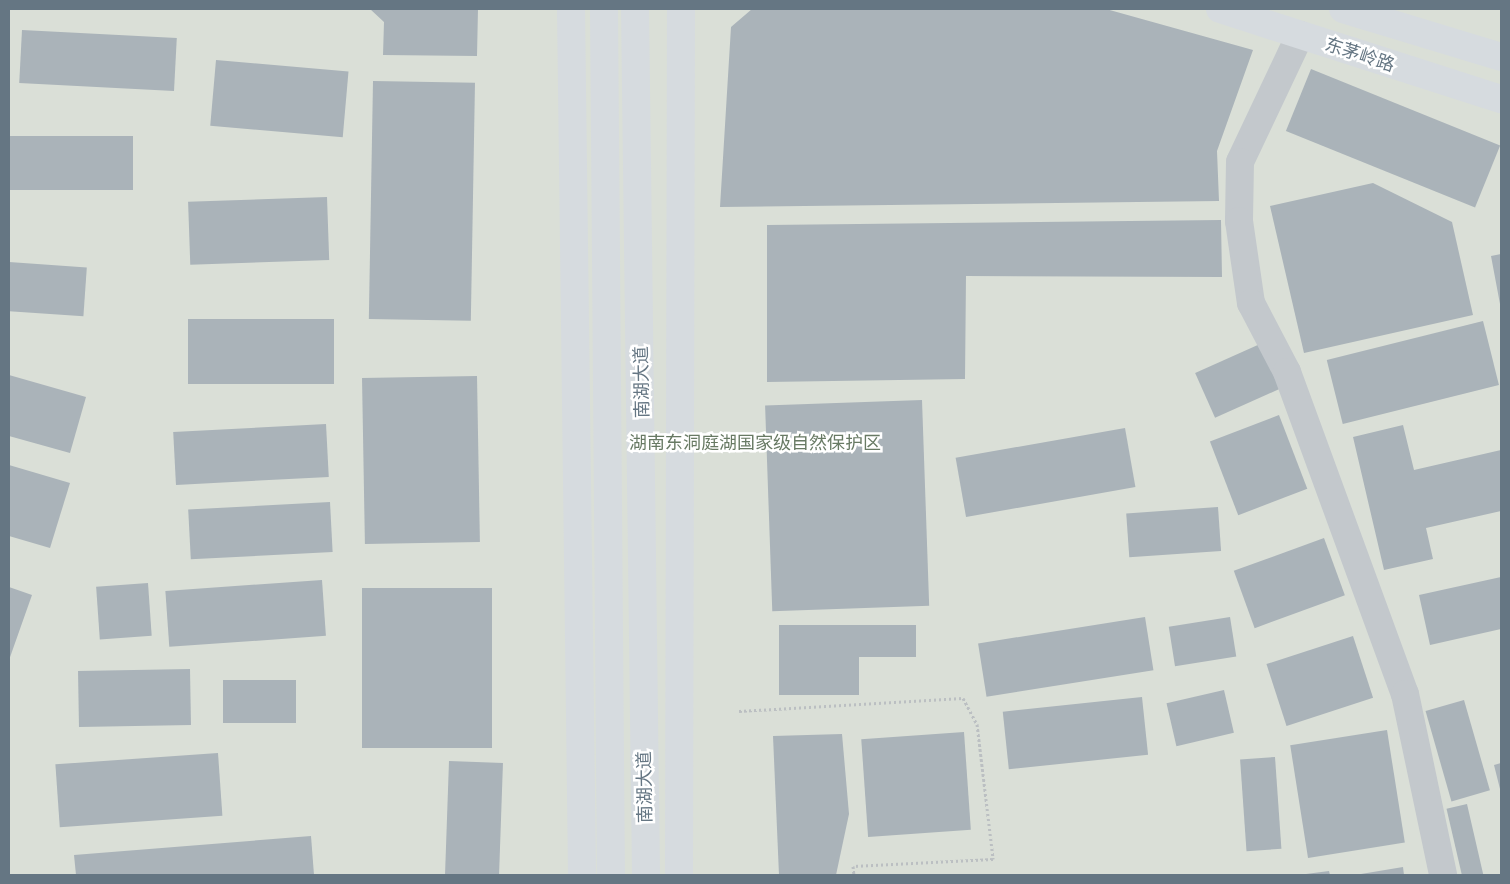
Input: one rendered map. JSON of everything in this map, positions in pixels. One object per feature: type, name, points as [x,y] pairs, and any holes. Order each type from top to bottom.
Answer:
[{"type":"main road","points":[[572,9],[582,875]]},
{"type":"main road","name":"南湖大道","points":[[604,9],[612,875]]},
{"type":"main road","name":"南湖大道","points":[[635,9],[646,875]]},
{"type":"main road","points":[[679,875],[681,9]]},
{"type":"main road","name":"东茅岭路","points":[[1220,9],[1501,99]]},
{"type":"main road","points":[[1343,9],[1377,14],[1501,57]]},
{"type":"street","points":[[1300,35],[1240,162],[1239,221],[1250,303],[1287,372],[1405,694],[1443,875]]},
{"type":"path","points":[[739,711],[962,698],[978,724],[993,859],[853,866],[854,875]]},
{"type":"green space","name":"湖南东洞庭湖国家级自然保护区","points":[[9,9],[1501,9],[1501,875],[9,875]]},
{"type":"building","points":[[370,9],[478,9],[477,56],[383,55],[384,22]]},
{"type":"building","points":[[752,9],[1106,9],[1253,50],[1217,151],[1219,201],[720,207],[731,27]]},
{"type":"building","points":[[22,30],[177,38],[174,91],[19,83]]},
{"type":"building","points":[[216,60],[348,72],[343,137],[210,126]]},
{"type":"building","points":[[1311,69],[1500,145],[1475,208],[1286,131]]},
{"type":"building","points":[[373,81],[475,83],[471,321],[369,319]]},
{"type":"building","points":[[9,136],[133,136],[133,190],[9,190]]},
{"type":"building","points":[[1373,183],[1452,222],[1473,315],[1304,353],[1270,206]]},
{"type":"building","points":[[327,197],[329,260],[190,265],[188,202]]},
{"type":"building","points":[[1221,220],[1222,277],[966,276],[965,379],[767,382],[767,225]]},
{"type":"building","points":[[1501,254],[1501,304],[1500,304],[1491,256]]},
{"type":"building","points":[[9,262],[87,267],[83,316],[9,311]]},
{"type":"building","points":[[188,319],[334,319],[334,384],[188,384]]},
{"type":"building","points":[[1483,321],[1499,385],[1343,424],[1327,360]]},
{"type":"building","points":[[1260,344],[1280,389],[1215,418],[1195,373]]},
{"type":"building","points":[[9,375],[86,397],[70,453],[9,436]]},
{"type":"building","points":[[477,376],[480,542],[365,544],[362,378]]},
{"type":"building","points":[[922,400],[929,606],[772,611],[765,405]]},
{"type":"building","points":[[1279,415],[1307,489],[1238,515],[1210,442]]},
{"type":"building","points":[[326,424],[329,477],[176,485],[173,432]]},
{"type":"building","points":[[1403,425],[1414,470],[1501,450],[1501,511],[1426,528],[1433,559],[1384,570],[1353,437]]},
{"type":"building","points":[[1125,428],[1135,487],[966,517],[956,458]]},
{"type":"building","points":[[9,465],[70,483],[50,548],[9,536]]},
{"type":"building","points":[[330,502],[333,552],[191,559],[188,509]]},
{"type":"building","points":[[1218,507],[1221,551],[1129,557],[1126,513]]},
{"type":"building","points":[[1324,538],[1345,595],[1255,628],[1234,571]]},
{"type":"building","points":[[1501,577],[1501,629],[1430,645],[1419,595]]},
{"type":"building","points":[[322,580],[326,636],[169,647],[165,591]]},
{"type":"building","points":[[148,583],[152,636],[100,639],[96,587]]},
{"type":"building","points":[[9,587],[32,595],[9,660]]},
{"type":"building","points":[[362,588],[492,588],[492,748],[362,748]]},
{"type":"building","points":[[1145,617],[1153,670],[987,697],[978,643]]},
{"type":"building","points":[[1230,617],[1236,657],[1175,666],[1169,627]]},
{"type":"building","points":[[779,625],[916,625],[916,657],[859,657],[859,695],[779,695]]},
{"type":"building","points":[[1353,636],[1373,698],[1287,726],[1266,664]]},
{"type":"building","points":[[190,669],[191,725],[79,727],[78,671]]},
{"type":"building","points":[[223,680],[296,680],[296,723],[223,723]]},
{"type":"building","points":[[1224,690],[1234,733],[1176,746],[1167,703]]},
{"type":"building","points":[[1142,697],[1148,755],[1009,769],[1003,712]]},
{"type":"building","points":[[1464,700],[1490,790],[1451,801],[1426,711]]},
{"type":"building","points":[[1387,730],[1405,843],[1308,858],[1290,745]]},
{"type":"building","points":[[964,732],[971,830],[868,837],[861,739]]},
{"type":"building","points":[[842,734],[849,814],[836,875],[779,875],[773,736]]},
{"type":"building","points":[[218,753],[222,816],[60,827],[55,764]]},
{"type":"building","points":[[1275,757],[1281,849],[1247,851],[1240,759]]},
{"type":"building","points":[[449,761],[503,763],[499,875],[445,875]]},
{"type":"building","points":[[1501,763],[1501,789],[1500,789],[1494,765]]},
{"type":"building","points":[[1467,804],[1483,875],[1462,875],[1447,809]]},
{"type":"building","points":[[311,836],[314,875],[76,875],[74,855]]},
{"type":"building","points":[[1403,867],[1404,875],[1361,875],[1361,874]]},
{"type":"building","points":[[1329,871],[1330,875],[1306,875],[1306,874]]}]
